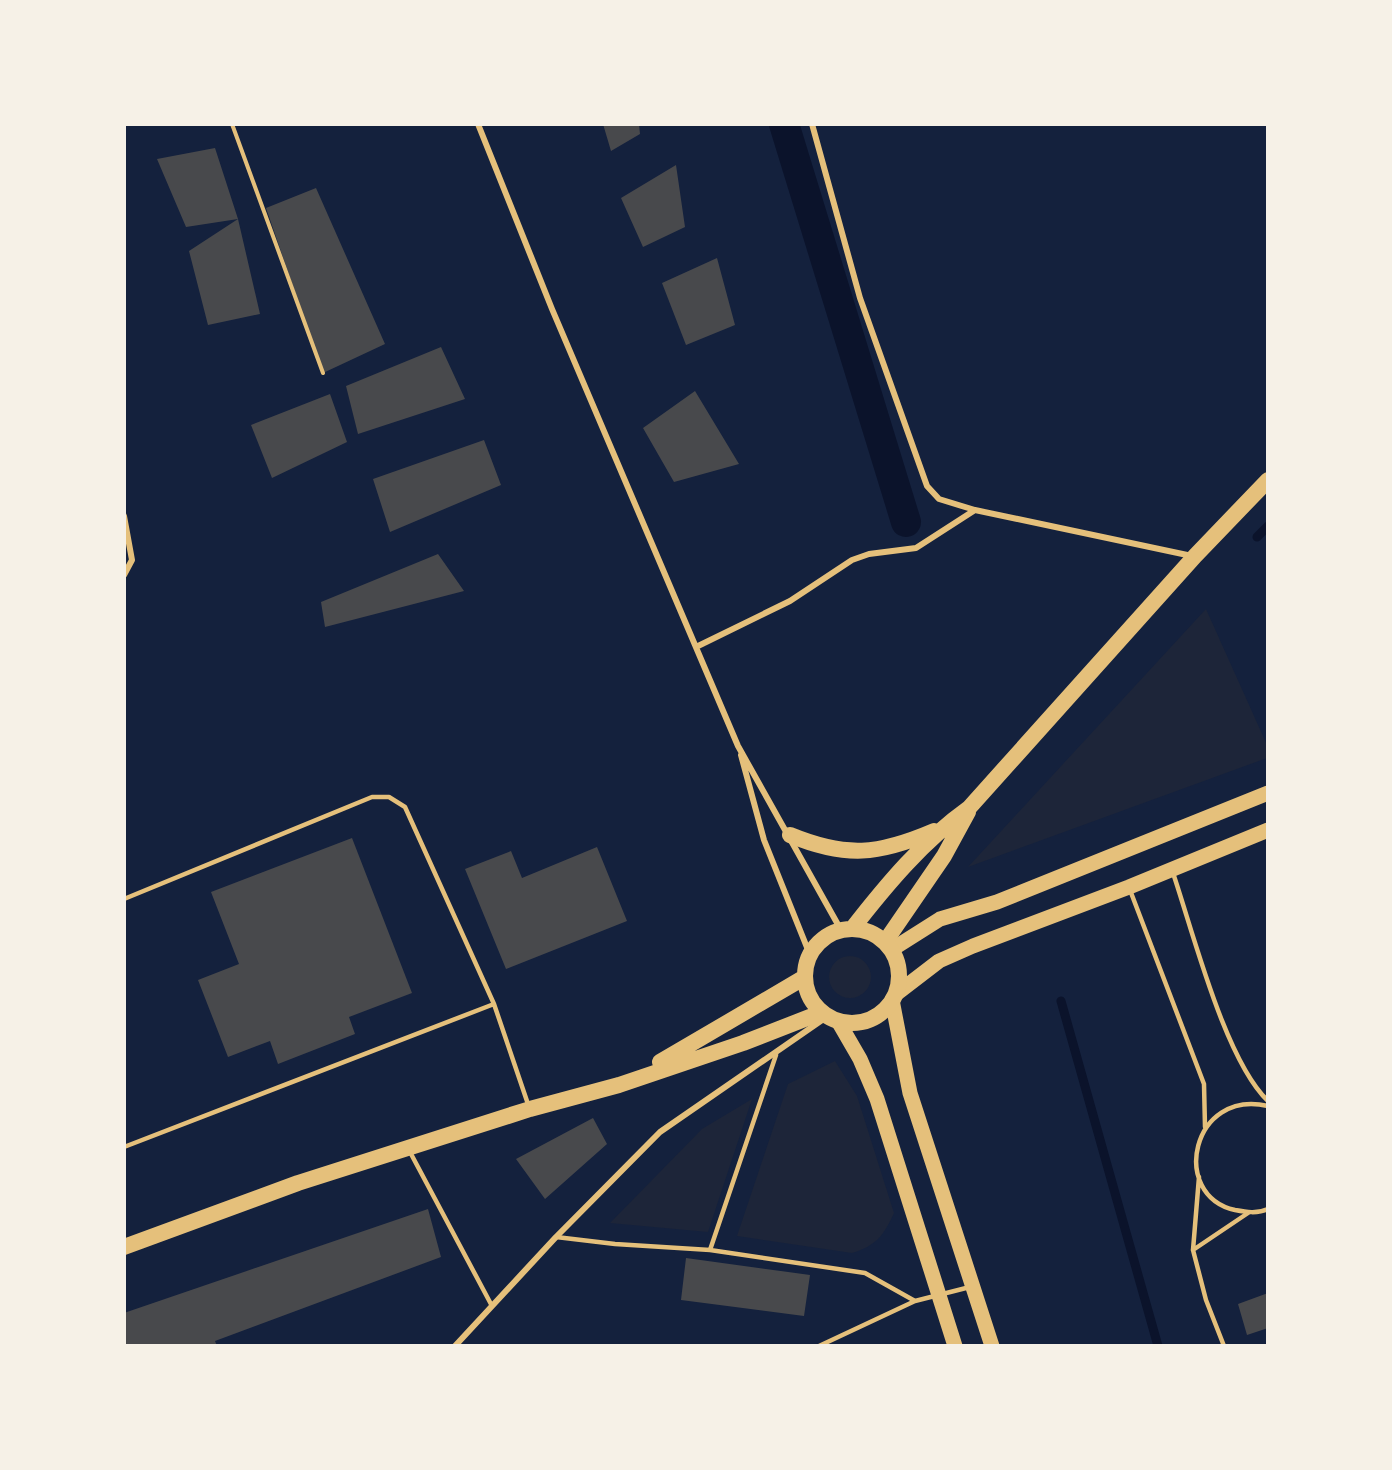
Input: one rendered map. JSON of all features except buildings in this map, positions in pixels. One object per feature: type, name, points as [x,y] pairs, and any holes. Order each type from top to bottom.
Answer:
[{"type":"highway","points":[[846,930],[940,829],[969,808],[1195,556],[1268,480]]},
{"type":"highway","points":[[888,946],[944,856],[969,808]]},
{"type":"highway","points":[[790,835],[815,845],[857,853],[887,849],[940,829]]},
{"type":"highway","points":[[124,1247],[298,1183],[408,1150],[530,1109],[619,1084],[743,1043],[828,1017],[862,1020],[874,1016],[894,997],[898,970],[888,946],[865,931],[846,930],[828,935],[810,955],[805,977],[808,993],[828,1017]]},
{"type":"highway","points":[[619,1084],[805,977]]},
{"type":"main road","points":[[888,946],[940,919],[998,902],[1268,793]]},
{"type":"main road","points":[[992,1346],[910,1093],[894,997],[939,961],[1130,887],[1171,868],[1268,830]]},
{"type":"main road","points":[[828,1017],[860,1059],[877,1099],[955,1346]]},
{"type":"street","points":[[478,124],[552,309],[738,746],[846,930]]},
{"type":"street","points":[[812,124],[861,298],[927,486],[939,499],[975,510],[1195,556]]},
{"type":"street","points":[[696,647],[790,601],[852,560],[869,554],[916,548],[975,510]]},
{"type":"street","points":[[124,516],[132,560],[124,575]]},
{"type":"street","points":[[738,746],[764,840],[810,955]]},
{"type":"street","points":[[455,1346],[556,1237],[660,1132],[703,1100],[776,1055],[828,1017]]},
{"type":"lane","points":[[124,899],[372,797],[388,798],[405,807],[494,1004],[530,1109]]},
{"type":"lane","points":[[1171,868],[1214,996],[1244,1071],[1254,1089],[1268,1104]]},
{"type":"lane","points":[[1130,887],[1204,1084],[1205,1127]]},
{"type":"lane","points":[[124,1147],[494,1004]]},
{"type":"lane","points":[[710,1250],[776,1055]]},
{"type":"lane","points":[[1224,1346],[1206,1300],[1193,1250],[1199,1177],[1196,1163],[1198,1143],[1205,1127],[1218,1114],[1234,1105],[1253,1102],[1268,1104]]},
{"type":"lane","points":[[408,1150],[492,1306]]},
{"type":"lane","points":[[1199,1177],[1208,1192],[1220,1203],[1249,1213]]},
{"type":"lane","points":[[1193,1250],[1249,1213],[1268,1209]]},
{"type":"lane","points":[[556,1237],[615,1244],[710,1250],[865,1273],[915,1301]]},
{"type":"lane","points":[[819,1346],[915,1301],[973,1287]]},
{"type":"path","points":[[232,124],[323,373]]},
{"type":"shaded area","points":[[1206,609],[1267,745],[1267,758],[968,867]]},
{"type":"shaded area","points":[[850,956],[865,962],[871,977],[865,992],[850,998],[835,992],[829,977],[835,962]]},
{"type":"shaded area","points":[[835,1061],[857,1096],[894,1213],[887,1228],[873,1243],[852,1253],[737,1236],[788,1084]]},
{"type":"shaded area","points":[[752,1099],[708,1232],[610,1223],[702,1129]]},
{"type":"waterway","points":[[784,124],[906,522]]},
{"type":"waterway","points":[[1257,537],[1268,526]]},
{"type":"waterway","points":[[1061,1001],[1158,1346]]}]
